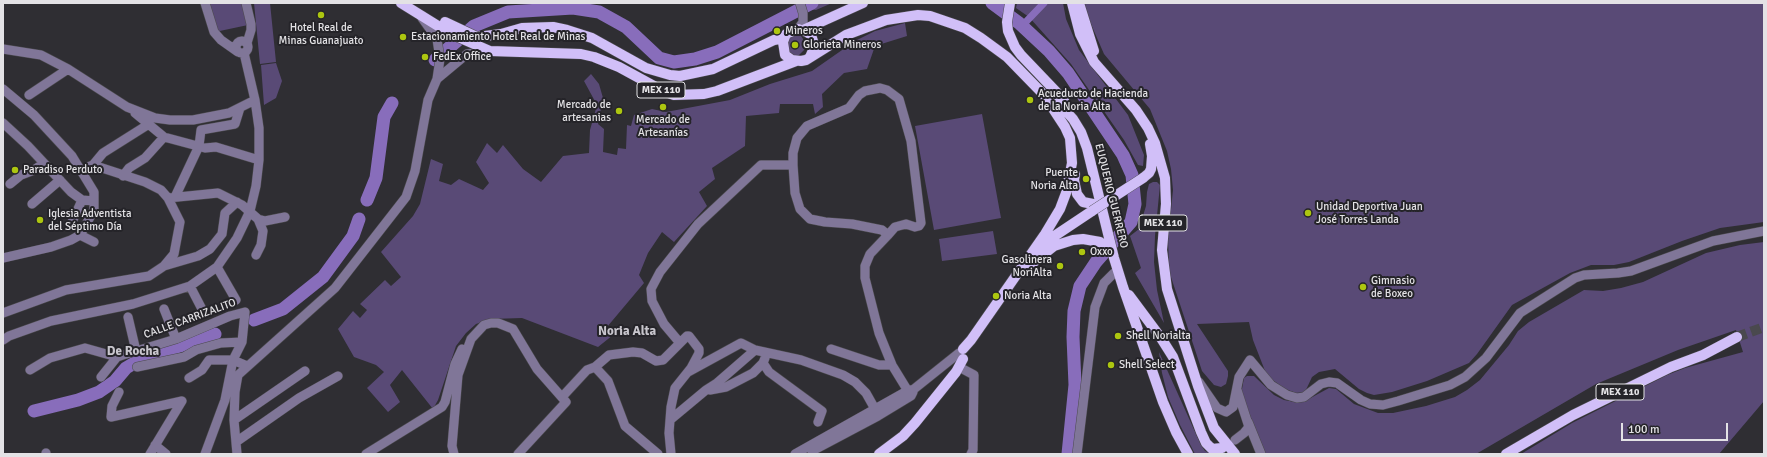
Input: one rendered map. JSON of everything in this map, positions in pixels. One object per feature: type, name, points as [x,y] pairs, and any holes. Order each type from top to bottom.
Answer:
[{"type":"main road","name":"MEX 110","points":[[401,3],[420,15],[476,41],[490,51],[581,54],[594,57],[619,67],[663,92],[674,96],[704,94],[717,91],[810,57]]},
{"type":"main road","name":"MEX 110","points":[[412,3],[452,31]]},
{"type":"main road","name":"MEX 110","points":[[476,41],[520,29],[553,27],[592,38],[646,68],[670,75],[680,76],[713,69],[774,40],[784,38],[790,32],[864,3]]},
{"type":"main road","name":"MEX 110","points":[[1072,3],[1074,17],[1086,49],[1094,62],[1139,114],[1155,143],[1165,178],[1166,192],[1162,235],[1162,263],[1167,289],[1214,428],[1235,454]]},
{"type":"main road","points":[[1079,3],[1096,59],[1105,74]]},
{"type":"main road","points":[[1009,5],[1007,22],[1010,35],[1021,55],[1062,96],[1071,108],[1078,120],[1087,148]]},
{"type":"main road","name":"EUQUERIO GUERRERO","points":[[810,57],[846,35],[886,20],[901,17],[930,16],[965,28],[1007,57],[1044,95],[1054,98],[1073,119],[1081,132],[1087,148],[1123,287],[1164,402],[1176,432],[1188,454]]},
{"type":"main road","points":[[800,29],[811,35],[814,48],[810,57]]},
{"type":"main road","points":[[784,38],[782,46],[785,54],[796,61]]},
{"type":"main road","points":[[879,454],[903,436],[915,423],[963,357],[971,340],[1053,221],[1066,193],[1070,176],[1070,138],[1065,127],[1044,95]]},
{"type":"main road","points":[[1014,279],[1042,246],[1092,208],[1124,191],[1149,173],[1151,169],[1152,156],[1150,142],[1139,114]]},
{"type":"main road","points":[[1065,127],[1074,134],[1076,141],[1077,160],[1074,180],[1077,194],[1083,202],[1092,208]]},
{"type":"main road","points":[[1022,271],[1054,246],[1064,242],[1083,239],[1100,242],[1114,256]]},
{"type":"main road","points":[[1123,287],[1161,338],[1173,357],[1206,443],[1212,449],[1222,448]]},
{"type":"main road","name":"MEX 110","points":[[1506,454],[1573,415],[1672,367],[1703,355],[1737,337]]},
{"type":"street","points":[[3,340],[9,336],[50,321],[132,304],[190,286],[216,267],[237,238],[250,211],[256,186],[259,160],[259,128],[255,100],[241,52],[221,40],[214,32],[205,3]]},
{"type":"street","points":[[241,52],[248,49],[247,43],[251,30],[246,3]]},
{"type":"street","points":[[800,3],[803,13],[803,22],[800,29]]},
{"type":"street","points":[[237,454],[234,420],[235,392],[238,375],[335,288],[406,197],[415,171],[428,100],[437,79],[440,59],[437,39],[432,29],[420,15]]},
{"type":"street","points":[[3,49],[19,53],[41,54],[68,69],[127,107],[164,137],[205,148],[216,147],[259,160]]},
{"type":"street","points":[[437,79],[467,54],[490,51]]},
{"type":"street","points":[[29,95],[68,69]]},
{"type":"street","points":[[888,235],[882,230],[810,219],[800,208],[795,193],[793,165],[793,153],[797,138],[807,126],[849,108],[859,95],[865,91],[880,88],[887,90],[899,99],[911,141],[921,223],[919,226],[915,227],[906,224],[897,225],[888,235],[870,254],[865,266],[865,278],[880,333],[892,365],[911,392]]},
{"type":"street","points":[[3,89],[47,128],[72,156],[94,192],[94,210],[80,235],[72,240],[51,247],[3,258]]},
{"type":"street","points":[[127,107],[155,118],[170,120],[193,120],[229,113],[255,100]]},
{"type":"street","points":[[171,197],[199,146],[201,130],[235,124],[240,108]]},
{"type":"street","points":[[3,123],[44,162],[71,192],[82,200],[94,201]]},
{"type":"street","points":[[81,170],[93,165],[103,153],[149,124]]},
{"type":"street","points":[[122,176],[129,168],[145,158],[164,137]]},
{"type":"street","points":[[10,184],[21,175],[34,170],[44,162]]},
{"type":"street","points":[[3,313],[66,290],[149,276],[164,266],[174,254],[180,222],[171,197],[145,182],[122,176],[93,165]]},
{"type":"street","points":[[680,343],[664,324],[652,301],[651,289],[660,272],[698,224],[761,165],[793,165]]},
{"type":"street","points":[[32,204],[60,180]]},
{"type":"street","points":[[171,197],[218,193],[237,202],[258,219],[263,231],[261,245],[256,255]]},
{"type":"street","points":[[72,222],[82,200]]},
{"type":"street","points":[[164,266],[198,256],[210,249],[222,234],[225,213],[237,202]]},
{"type":"street","points":[[258,219],[265,221],[285,217]]},
{"type":"street","points":[[1196,377],[1217,408],[1221,411],[1229,411],[1233,407],[1239,377],[1250,360],[1271,384],[1287,395],[1297,398],[1304,397],[1321,384],[1337,382],[1361,400],[1370,404],[1383,405],[1450,385],[1465,377],[1486,358],[1520,313],[1575,278],[1584,275],[1631,271],[1713,241],[1764,232]]},
{"type":"street","points":[[80,235],[94,242]]},
{"type":"street","points":[[216,267],[236,300]]},
{"type":"street","points":[[1077,454],[1095,307],[1104,283],[1118,271]]},
{"type":"street","points":[[190,286],[204,313]]},
{"type":"street","points":[[164,309],[176,339]]},
{"type":"street","name":"CALLE CARRIZALITO","points":[[117,357],[176,339],[230,316],[245,312],[242,342]]},
{"type":"street","points":[[128,317],[136,351]]},
{"type":"street","points":[[366,454],[442,407],[445,402],[455,364],[460,352],[484,325],[498,323],[513,329],[537,368],[566,402],[518,454]]},
{"type":"street","points":[[562,397],[587,370],[595,368],[609,355],[633,352],[642,353],[656,361],[663,360],[686,336],[689,336],[699,349],[699,353],[687,373],[675,388],[669,433],[671,454]]},
{"type":"street","points":[[454,454],[452,446],[458,375],[471,339]]},
{"type":"street","points":[[137,366],[184,357],[196,350],[221,342],[242,342],[233,360],[225,400],[205,454]]},
{"type":"street","points":[[687,373],[741,343],[765,356],[763,363],[753,373],[726,387],[706,390]]},
{"type":"street","points":[[30,370],[50,358],[85,348],[117,357],[101,377]]},
{"type":"street","points":[[831,349],[879,365],[892,365]]},
{"type":"street","points":[[670,420],[706,390],[758,351],[801,360],[844,375],[855,382],[866,393],[875,409]]},
{"type":"street","points":[[807,454],[911,392],[963,357],[974,375],[973,450],[971,454]]},
{"type":"street","points":[[189,378],[202,370],[209,360],[233,360],[247,366]]},
{"type":"street","points":[[763,363],[769,372],[822,410],[818,422]]},
{"type":"street","points":[[595,368],[608,382],[625,426],[658,454]]},
{"type":"street","points":[[234,420],[304,371]]},
{"type":"street","points":[[236,442],[299,398],[338,376]]},
{"type":"street","points":[[1237,390],[1261,454]]},
{"type":"street","points":[[119,392],[112,406],[111,417],[182,401],[150,454]]},
{"type":"street","points":[[795,454],[875,409],[911,392]]},
{"type":"street","points":[[1234,440],[1247,430],[1249,427],[1248,421]]},
{"type":"street","points":[[155,445],[166,454]]},
{"type":"shaded area","points":[[209,3],[243,3],[248,25],[215,32]]},
{"type":"shaded area","points":[[254,3],[270,3],[276,62],[260,64]]},
{"type":"shaded area","points":[[805,3],[832,3],[816,10],[808,9]]},
{"type":"shaded area","points":[[1017,3],[1063,3],[1066,19],[1079,50],[1128,115],[1144,155],[1143,166],[1138,165],[1124,140],[1071,64],[1029,17],[1016,8]]},
{"type":"shaded area","points":[[1084,3],[1764,3],[1764,222],[1720,228],[1629,262],[1614,265],[1591,265],[1570,273],[1512,305],[1469,363],[1427,381],[1392,392],[1374,395],[1367,393],[1359,389],[1335,369],[1319,372],[1312,377],[1305,392],[1296,393],[1285,389],[1267,376],[1253,340],[1249,322],[1197,324],[1228,371],[1226,384],[1221,387],[1214,385],[1202,371],[1169,271],[1168,238],[1173,190],[1171,169],[1167,151],[1150,109],[1104,54],[1087,15]]},
{"type":"shaded area","points":[[905,23],[907,36],[875,46],[867,69],[844,73],[822,94],[823,107],[815,114],[813,104],[780,104],[779,113],[746,116],[745,146],[712,168],[715,179],[699,192],[707,206],[674,242],[662,232],[648,253],[639,275],[644,283],[607,327],[613,335],[598,347],[522,318],[491,319],[476,324],[466,333],[456,346],[438,400],[433,409],[402,370],[390,385],[400,402],[388,412],[367,388],[384,372],[376,365],[354,357],[338,329],[353,311],[360,318],[367,310],[360,304],[385,280],[391,286],[401,277],[381,252],[413,216],[420,204],[431,159],[443,164],[439,181],[451,185],[459,179],[483,190],[489,183],[476,162],[487,143],[497,153],[503,145],[523,169],[541,182],[563,156],[589,153],[590,130],[597,105],[584,81],[591,74],[599,84],[603,98],[598,124],[604,129],[603,152],[617,155],[618,148],[626,149],[627,125],[631,126],[634,115],[652,109],[666,112],[730,100],[770,84],[812,71],[855,41],[875,31]]},
{"type":"shaded area","points":[[794,35],[801,36],[805,42],[805,49],[798,56],[791,55],[785,41]]},
{"type":"shaded area","points":[[276,63],[282,81],[276,98],[264,105],[261,65]]},
{"type":"shaded area","points":[[982,114],[1001,218],[934,230],[915,126]]},
{"type":"shaded area","points":[[1157,182],[1160,185],[1154,262],[1157,290],[1164,323],[1135,273],[1141,268],[1130,236],[1139,229],[1146,206],[1149,184]]},
{"type":"shaded area","points":[[993,231],[997,254],[942,261],[939,239]]},
{"type":"shaded area","points":[[1764,242],[1764,401],[1719,454],[1521,454],[1572,423],[1667,375],[1685,368],[1743,352],[1736,330],[1678,350],[1596,384],[1476,454],[1266,454],[1241,394],[1244,378],[1247,376],[1254,376],[1274,395],[1284,400],[1295,402],[1305,401],[1329,388],[1336,389],[1354,404],[1378,413],[1393,413],[1426,406],[1455,397],[1467,390],[1480,380],[1509,345],[1518,331],[1529,322],[1584,290],[1603,291],[1621,288],[1643,282],[1706,253],[1740,245]]},
{"type":"shaded area","points":[[1159,352],[1201,445],[1205,451],[1212,454],[1195,454],[1168,397]]},
{"type":"waterway","points":[[435,60],[474,26],[508,12],[573,8],[599,12],[626,27],[659,58],[674,62],[695,59],[717,52],[812,3]]},
{"type":"waterway","points":[[992,3],[1019,23],[1049,51],[1068,73],[1123,155],[1132,175],[1135,204],[1131,222],[1096,262],[1080,286],[1074,311],[1073,337],[1075,385],[1068,454]]},
{"type":"waterway","points":[[1022,26],[1044,3]]},
{"type":"waterway","points":[[367,200],[376,178],[384,117],[392,103]]},
{"type":"waterway","points":[[254,320],[283,309],[323,277],[353,236],[359,219]]},
{"type":"waterway","points":[[34,411],[78,400],[99,392],[115,381],[126,368],[141,359],[215,334]]},
{"type":"tunnel","points":[[1737,337],[1764,327]]},
{"type":"place","name":"Hotel Real de Minas Guanajuato","points":[[321,15]]},
{"type":"place","name":"Mineros","points":[[777,31]]},
{"type":"place","name":"Estacionamiento Hotel Real de Minas","points":[[403,37]]},
{"type":"place","name":"Glorieta Mineros","points":[[795,45]]},
{"type":"place","name":"FedEx Office","points":[[425,57]]},
{"type":"place","name":"Acueducto de Hacienda de la Noria Alta","points":[[1030,100]]},
{"type":"place","name":"Mercado de Artesanías","points":[[663,107]]},
{"type":"place","name":"Mercado de artesanias","points":[[619,111]]},
{"type":"place","name":"Paradiso Perduto","points":[[15,170]]},
{"type":"place","name":"Puente Noria Alta","points":[[1086,179]]},
{"type":"place","name":"Unidad Deportiva Juan José Torres Landa","points":[[1308,213]]},
{"type":"place","name":"Iglesia Adventista del Séptimo Día","points":[[40,220]]},
{"type":"place","name":"Oxxo","points":[[1082,252]]},
{"type":"place","name":"Gasolinera NoriAlta","points":[[1060,266]]},
{"type":"place","name":"Gimnasio de Boxeo","points":[[1363,287]]},
{"type":"place","name":"Noria Alta","points":[[996,296]]},
{"type":"place","name":"Shell Norialta","points":[[1118,336]]},
{"type":"place","name":"Shell Select","points":[[1111,365]]},
{"type":"district","name":"Noria Alta","points":[[627,332]]},
{"type":"district","name":"De Rocha","points":[[133,352]]}]
